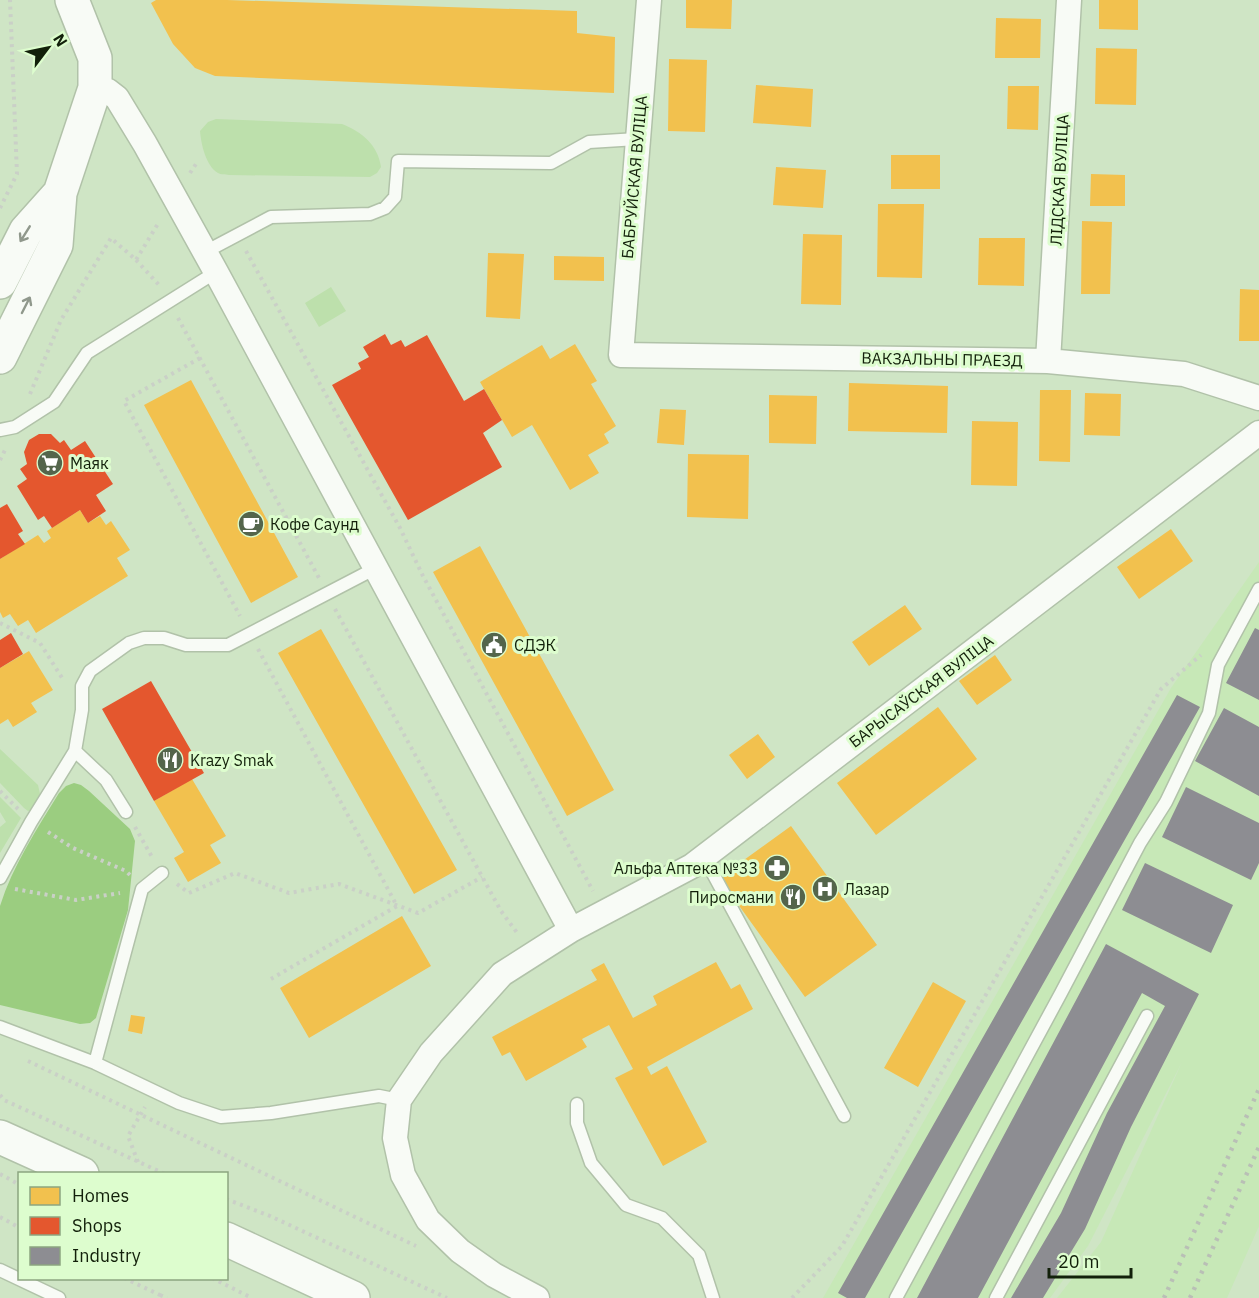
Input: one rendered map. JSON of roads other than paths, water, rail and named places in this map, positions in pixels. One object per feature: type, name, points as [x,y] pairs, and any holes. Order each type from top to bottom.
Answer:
[{"type":"main road","points":[[0,357],[56,245],[60,193],[95,88],[95,58],[72,0]]},
{"type":"main road","points":[[0,282],[26,231],[60,193]]},
{"type":"main road","points":[[0,1137],[79,1172]]},
{"type":"main road","points":[[240,1245],[353,1298]]},
{"type":"street","name":"БАБРУЙСКАЯ ВУЛІЦА","points":[[621,355],[650,0]]},
{"type":"street","name":"ЛІДСКАЯ ВУЛІЦА","points":[[1048,361],[1069,0]]},
{"type":"street","points":[[95,88],[108,91],[117,98],[210,262],[572,930]]},
{"type":"street","name":"ВАКЗАЛЬНЫ ПРАЕЗД","points":[[621,355],[1048,361],[1184,374],[1259,398]]},
{"type":"street","name":"БАРЫСАЎСКАЯ ВУЛІЦА","points":[[399,1100],[431,1053],[502,974],[572,930],[692,866],[1259,433]]},
{"type":"street","points":[[399,1100],[395,1138],[403,1175],[428,1220],[450,1241],[494,1275],[537,1298]]},
{"type":"lane","points":[[0,430],[15,427],[54,402],[87,353],[210,262],[237,235],[271,217],[370,214],[385,208],[395,197],[398,162],[551,163],[589,142],[637,139]]},
{"type":"lane","points":[[0,878],[75,751],[82,710],[82,686],[90,671],[129,643],[144,638],[164,638],[186,645],[228,645],[376,568]]},
{"type":"lane","points":[[896,1298],[1140,843],[1166,802],[1209,713],[1218,665],[1255,607],[1259,589]]},
{"type":"lane","points":[[75,751],[106,780],[126,812]]},
{"type":"lane","points":[[704,857],[844,1116]]},
{"type":"lane","points":[[94,1063],[142,889],[162,873]]},
{"type":"lane","points":[[996,1298],[1147,1016]]},
{"type":"lane","points":[[0,1027],[94,1063],[179,1103],[221,1118],[270,1113],[379,1096],[399,1100]]},
{"type":"lane","points":[[577,1104],[578,1123],[591,1163],[626,1205],[662,1218],[699,1255],[713,1298]]},
{"type":"lane","points":[[0,1270],[18,1279]]},
{"type":"lane","points":[[21,1280],[59,1298]]},
{"type":"railway","points":[[1164,1298],[1259,1089]]},
{"type":"railway","points":[[1190,1298],[1259,1147]]},
{"type":"place","name":"Маяк","points":[[50,463]]},
{"type":"place","name":"Кофе Саунд","points":[[251,524]]},
{"type":"place","name":"СДЭК","points":[[494,645]]},
{"type":"place","name":"Krazy Smak","points":[[170,760]]},
{"type":"place","name":"Альфа Аптека №33","points":[[777,868]]},
{"type":"place","name":"Лазар","points":[[825,889]]},
{"type":"place","name":"Пиросмани","points":[[793,897]]}]
